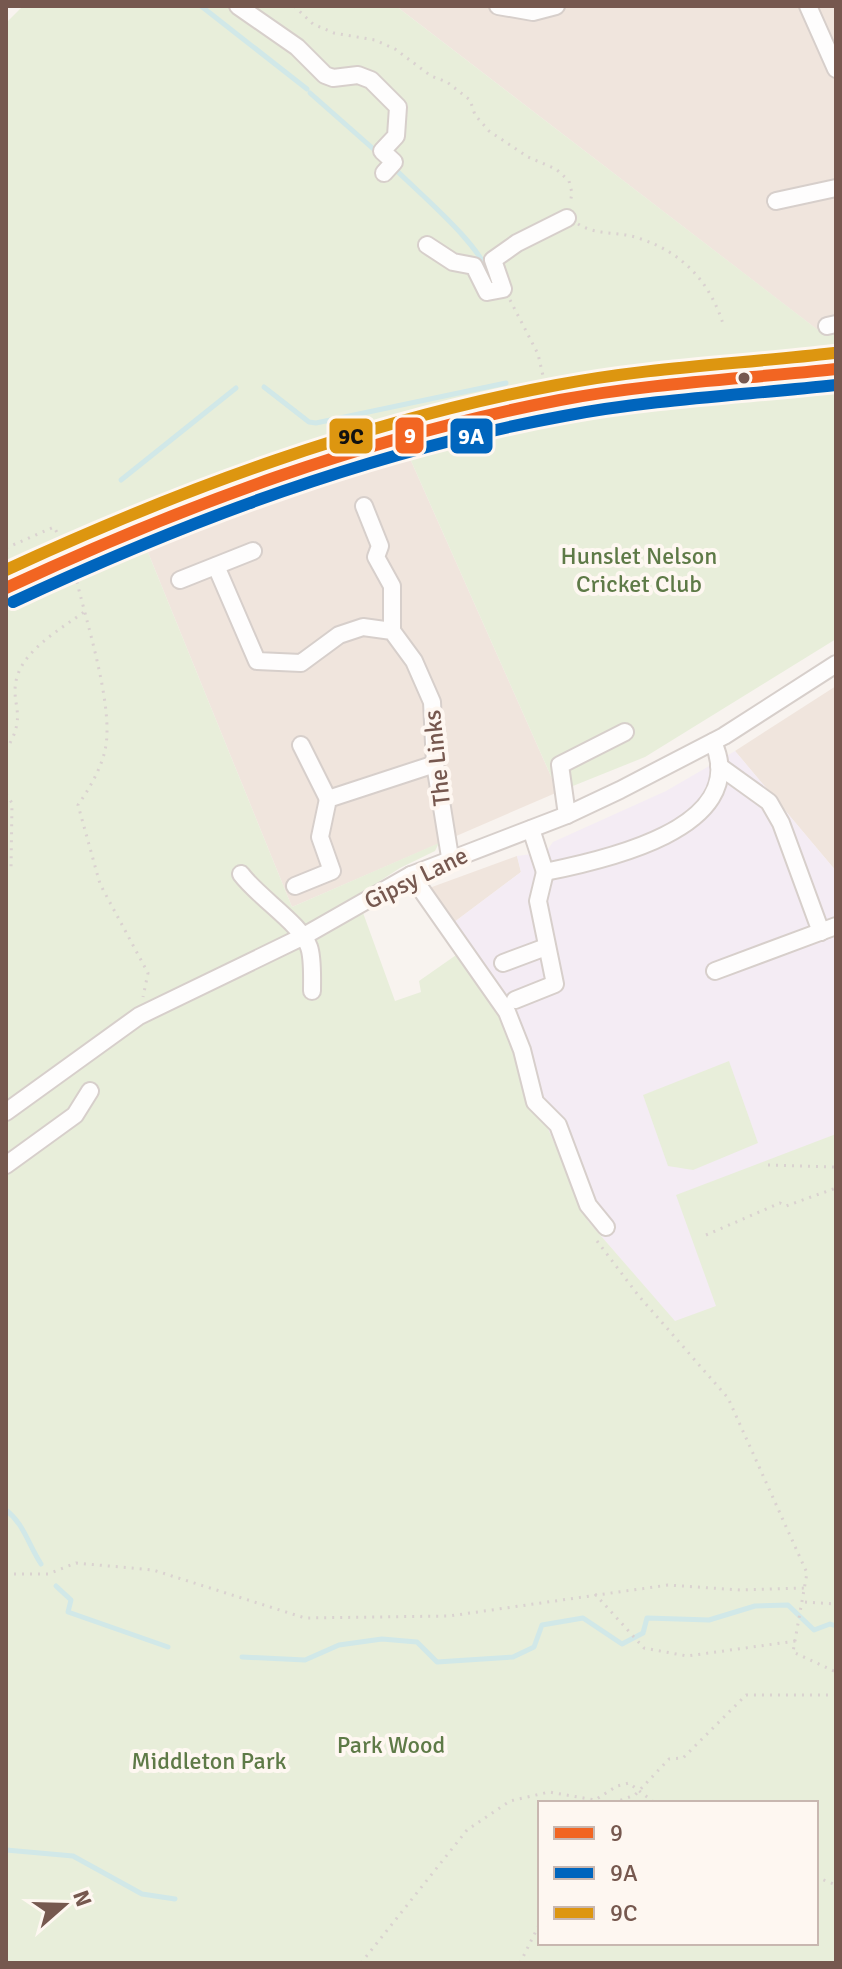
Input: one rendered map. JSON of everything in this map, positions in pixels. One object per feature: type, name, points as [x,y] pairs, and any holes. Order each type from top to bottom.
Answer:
[{"type":"street","points":[[238,6],[297,47],[325,75],[333,78],[358,75],[371,80],[386,94],[398,107],[400,120],[396,136],[382,151],[389,168]]},
{"type":"street","points":[[498,6],[533,12],[556,6]]},
{"type":"street","points":[[808,6],[836,69]]},
{"type":"street","points":[[776,201],[836,188]]},
{"type":"street","points":[[427,245],[453,262],[474,266],[487,292],[503,289],[493,260],[517,243],[567,218]]},
{"type":"street","points":[[6,588],[152,522],[401,437],[549,404],[644,387],[836,369]]},
{"type":"street","points":[[216,566],[257,661],[301,663],[339,635],[363,627],[392,631],[392,586],[373,554],[364,506]]},
{"type":"street","points":[[180,580],[253,551]]},
{"type":"street","name":"The Links","points":[[392,631],[414,661],[432,702],[435,764],[450,857]]},
{"type":"street","name":"Gipsy Lane","points":[[6,1112],[139,1016],[302,937],[411,875],[450,857],[567,815],[713,742],[836,664]]},
{"type":"street","points":[[567,815],[560,765],[625,732]]},
{"type":"street","points":[[545,872],[611,857],[678,830],[701,812],[715,786],[719,766],[713,742]]},
{"type":"street","points":[[295,886],[332,871],[320,837],[328,799],[301,745]]},
{"type":"street","points":[[328,799],[435,764]]},
{"type":"street","points":[[715,971],[828,929],[769,802],[719,766]]},
{"type":"street","points":[[515,1000],[555,984],[538,901],[545,872],[531,829]]},
{"type":"street","points":[[241,874],[259,896],[299,928],[311,950],[312,991]]},
{"type":"street","points":[[411,875],[507,1012],[522,1050],[535,1102],[558,1125],[599,1231]]},
{"type":"street","points":[[503,963],[546,947]]},
{"type":"street","points":[[6,1165],[75,1115],[90,1091]]},
{"type":"path","points":[[294,6],[313,24],[334,33],[375,40],[395,49],[470,100],[475,115],[489,131],[528,157],[556,169],[569,181],[572,193],[567,218],[586,229],[637,237],[678,259],[705,281],[724,327]]},
{"type":"path","points":[[503,289],[538,354],[549,404]]},
{"type":"path","points":[[6,548],[54,527],[71,557],[103,697],[105,749],[88,790],[78,805],[100,884],[148,973],[139,1016]]},
{"type":"path","points":[[6,750],[20,718],[16,679],[21,670],[46,640],[84,612]]},
{"type":"path","points":[[6,794],[12,803],[11,868]]},
{"type":"path","points":[[768,1165],[836,1167]]},
{"type":"path","points":[[706,1235],[780,1203],[786,1206],[836,1188]]},
{"type":"path","points":[[599,1231],[638,1295],[728,1398],[807,1573],[805,1602],[793,1652],[836,1672]]},
{"type":"path","points":[[6,1574],[48,1574],[76,1563],[153,1570],[305,1618],[449,1616],[668,1585],[740,1590],[806,1588]]},
{"type":"path","points":[[595,1594],[644,1648],[687,1656],[796,1641]]},
{"type":"path","points":[[805,1602],[836,1604]]},
{"type":"path","points":[[617,1801],[639,1790],[669,1759],[683,1758],[746,1695],[836,1695]]},
{"type":"path","points":[[361,1963],[467,1830],[510,1801],[549,1792],[595,1800],[617,1786],[629,1783],[653,1801]]},
{"type":"path","points":[[520,1963],[538,1927]]},
{"type":"path","points":[[6,1961],[13,1963]]},
{"type":"shaded area","points":[[396,6],[836,6],[836,328],[819,331]]},
{"type":"shaded area","points":[[408,454],[558,792],[292,907],[145,545],[336,474]]},
{"type":"shaded area","points":[[836,686],[836,871],[735,751]]},
{"type":"shaded area","points":[[735,751],[836,871],[836,1578],[738,1395],[588,1221],[453,923],[521,872],[517,856],[546,852],[553,842],[666,791]]},
{"type":"shaded area","points":[[517,856],[521,872],[453,923],[430,892],[432,887]]},
{"type":"green space","points":[[23,6],[396,6],[818,330],[836,328],[836,346],[608,371],[429,410],[357,430],[215,478],[6,564],[6,23]]},
{"type":"green space","name":"Hunslet Nelson Cricket Club","points":[[836,382],[836,639],[645,757],[558,792],[408,454],[567,418]]},
{"type":"green space","points":[[145,545],[292,907],[439,843],[435,851],[400,868],[303,931],[362,910],[395,1001],[421,992],[419,981],[469,946],[588,1221],[675,1321],[716,1306],[676,1195],[836,1134],[836,1963],[6,1963],[6,602]]},
{"type":"green space","points":[[729,1061],[758,1143],[693,1170],[668,1166],[643,1095]]},
{"type":"waterway","points":[[201,6],[307,89]]},
{"type":"waterway","points":[[310,93],[378,153]]},
{"type":"waterway","points":[[394,168],[464,237],[486,267],[492,281]]},
{"type":"waterway","points":[[264,387],[309,422],[316,423],[506,383]]},
{"type":"waterway","points":[[121,480],[236,388]]},
{"type":"waterway","points":[[6,1510],[22,1528],[41,1564]]},
{"type":"waterway","points":[[56,1586],[71,1600],[68,1612],[168,1647]]},
{"type":"waterway","points":[[242,1657],[305,1660],[339,1645],[382,1639],[417,1642],[437,1662],[513,1657],[534,1647],[542,1625],[583,1618],[622,1644],[643,1633],[647,1618],[709,1620],[755,1606],[788,1605],[814,1630],[830,1624],[836,1626]]},
{"type":"waterway","points":[[6,1850],[73,1856],[142,1894],[175,1899]]},
{"type":"transit line","name":"9C","points":[[6,570],[207,485],[276,460],[415,418],[485,400],[592,379],[834,353]]},
{"type":"transit line","name":"9","points":[[6,588],[209,502],[417,433],[594,394],[836,369]]},
{"type":"transit line","name":"9A","points":[[13,602],[214,516],[282,491],[422,448],[598,410],[836,385]]},
{"type":"park label","name":"Park Wood","points":[[391,1745]]},
{"type":"park label","name":"Middleton Park","points":[[209,1761]]}]
